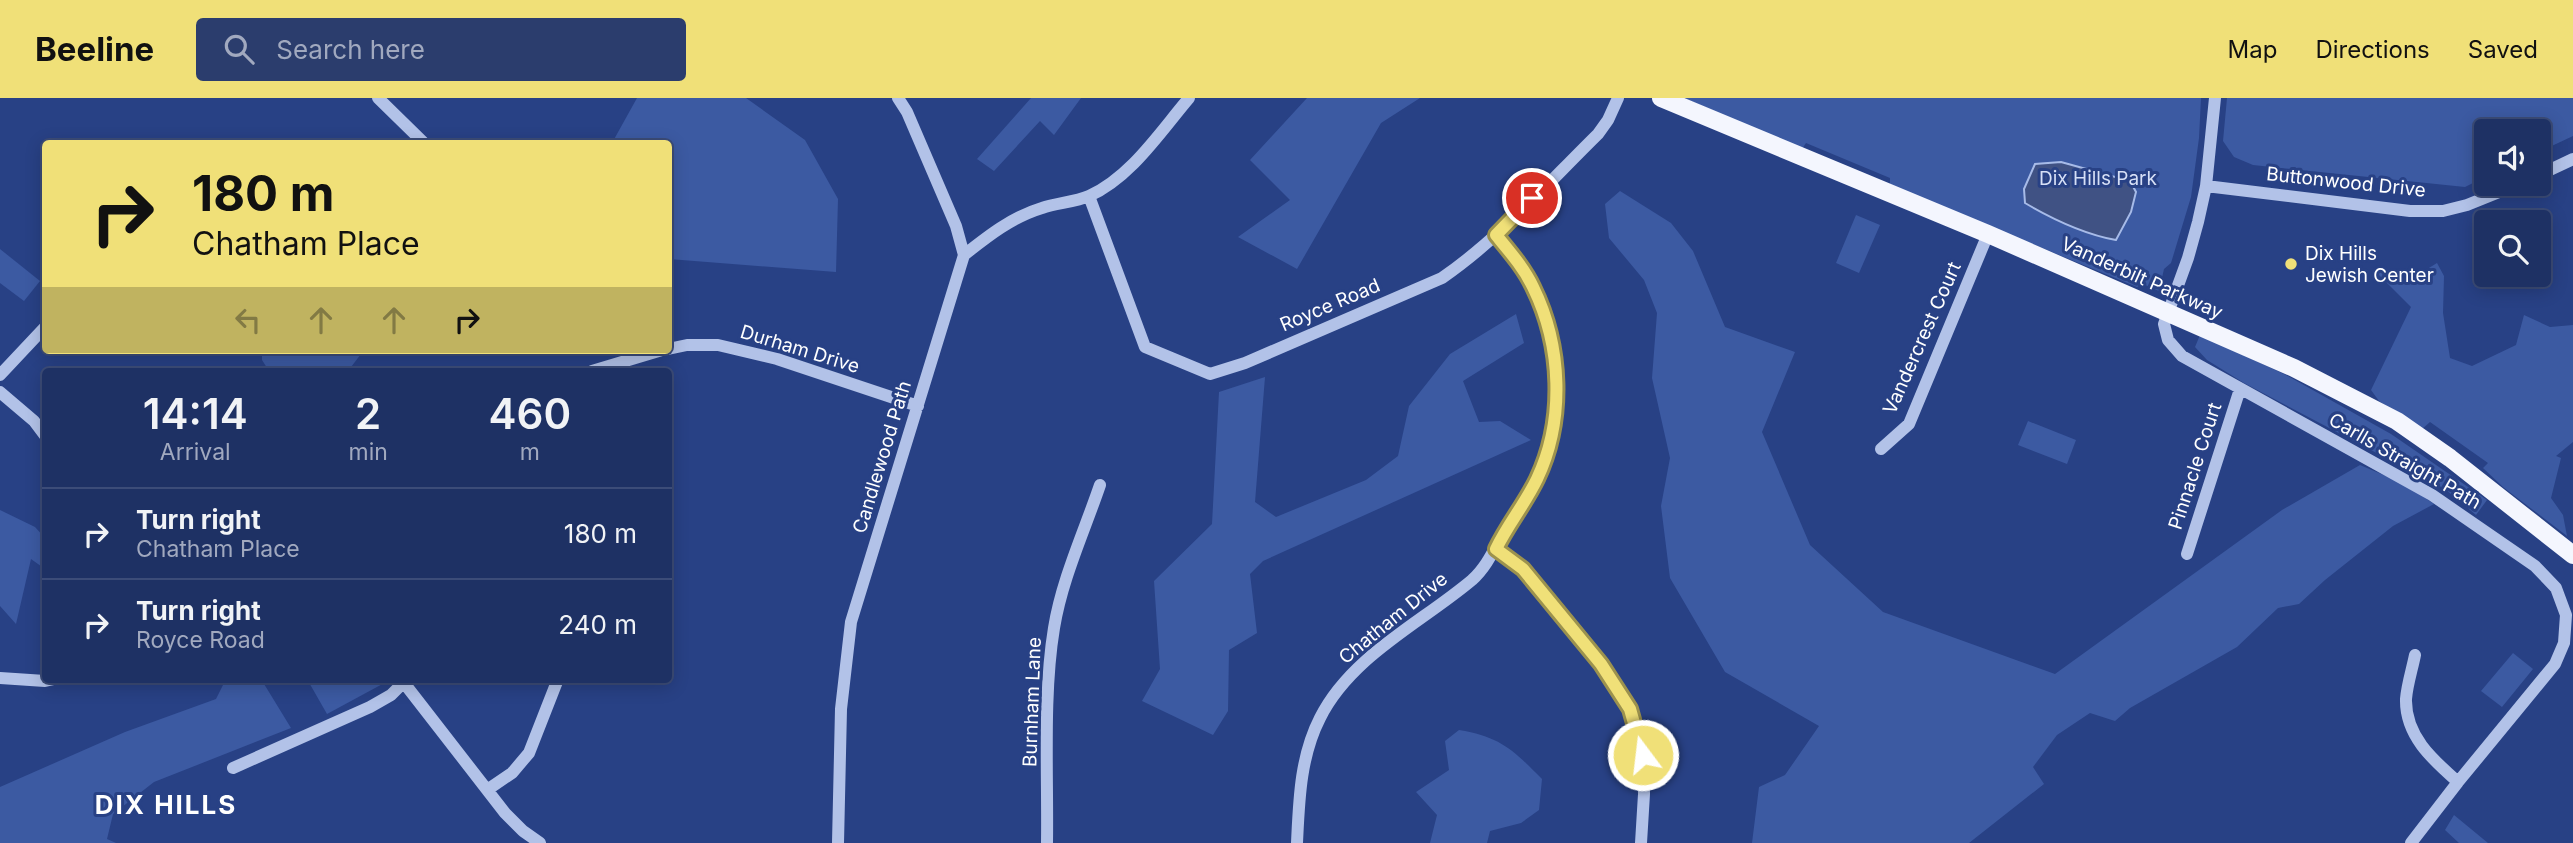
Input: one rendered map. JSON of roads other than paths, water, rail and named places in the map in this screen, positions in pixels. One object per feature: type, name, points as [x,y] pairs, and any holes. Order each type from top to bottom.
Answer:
[{"type":"main road","name":"Vanderbilt Parkway","points":[[1661,98],[1988,234],[2294,368],[2397,421],[2450,458],[2573,555]]},
{"type":"street","points":[[378,98],[421,140]]},
{"type":"street","points":[[898,98],[907,112],[956,226],[964,255],[993,231],[1015,219],[1040,209],[1089,196],[1114,180],[1141,155],[1189,98]]},
{"type":"street","name":"Royce Road","points":[[1089,196],[1145,347],[1210,374],[1245,363],[1442,278],[1466,262],[1598,134],[1618,98]]},
{"type":"street","points":[[2169,313],[2188,258],[2206,186],[2215,98]]},
{"type":"street","points":[[2551,169],[2573,159]]},
{"type":"street","name":"Buttonwood Drive","points":[[2206,186],[2410,211],[2444,211],[2489,196]]},
{"type":"street","name":"Vandercrest Court","points":[[1881,449],[1909,424],[1988,234]]},
{"type":"street","name":"Chatham Drive","points":[[1297,843],[1299,796],[1306,754],[1320,718],[1334,696],[1350,675],[1475,577],[1496,549],[1537,480],[1547,454],[1554,424],[1555,354],[1546,317],[1533,285],[1496,235]]},
{"type":"street","name":"Candlewood Path","points":[[838,843],[841,709],[850,622],[964,255]]},
{"type":"street","name":"Carlls Straight Path","points":[[2169,313],[2164,324],[2168,340],[2182,356],[2432,495],[2535,566],[2556,588],[2566,615],[2564,643],[2555,664],[2411,843]]},
{"type":"street","points":[[0,375],[42,330]]},
{"type":"street","name":"Durham Drive","points":[[672,348],[687,345],[718,345],[777,359],[918,406]]},
{"type":"street","points":[[602,368],[649,354]]},
{"type":"street","name":"Pinnacle Court","points":[[2188,554],[2240,389]]},
{"type":"street","points":[[0,391],[42,432]]},
{"type":"street","name":"Burnham Lane","points":[[1047,843],[1050,664],[1054,630],[1061,594],[1100,485]]},
{"type":"street","points":[[1496,549],[1523,569],[1555,606],[1601,664],[1630,709],[1643,749],[1641,843]]},
{"type":"street","points":[[2415,655],[2406,700],[2411,727],[2427,756],[2458,782]]},
{"type":"street","points":[[0,677],[42,681]]},
{"type":"street","points":[[233,768],[370,707],[391,695],[400,683]]},
{"type":"street","points":[[404,683],[487,790],[523,831],[540,843]]},
{"type":"street","points":[[487,790],[512,773],[529,753],[556,683]]},
{"type":"place","name":"Dix Hills Jewish Center","points":[[2291,264]]},
{"type":"district","name":"DIX HILLS","points":[[166,804]]},
{"type":"park label","name":"Dix Hills Park","points":[[2098,178]]}]
